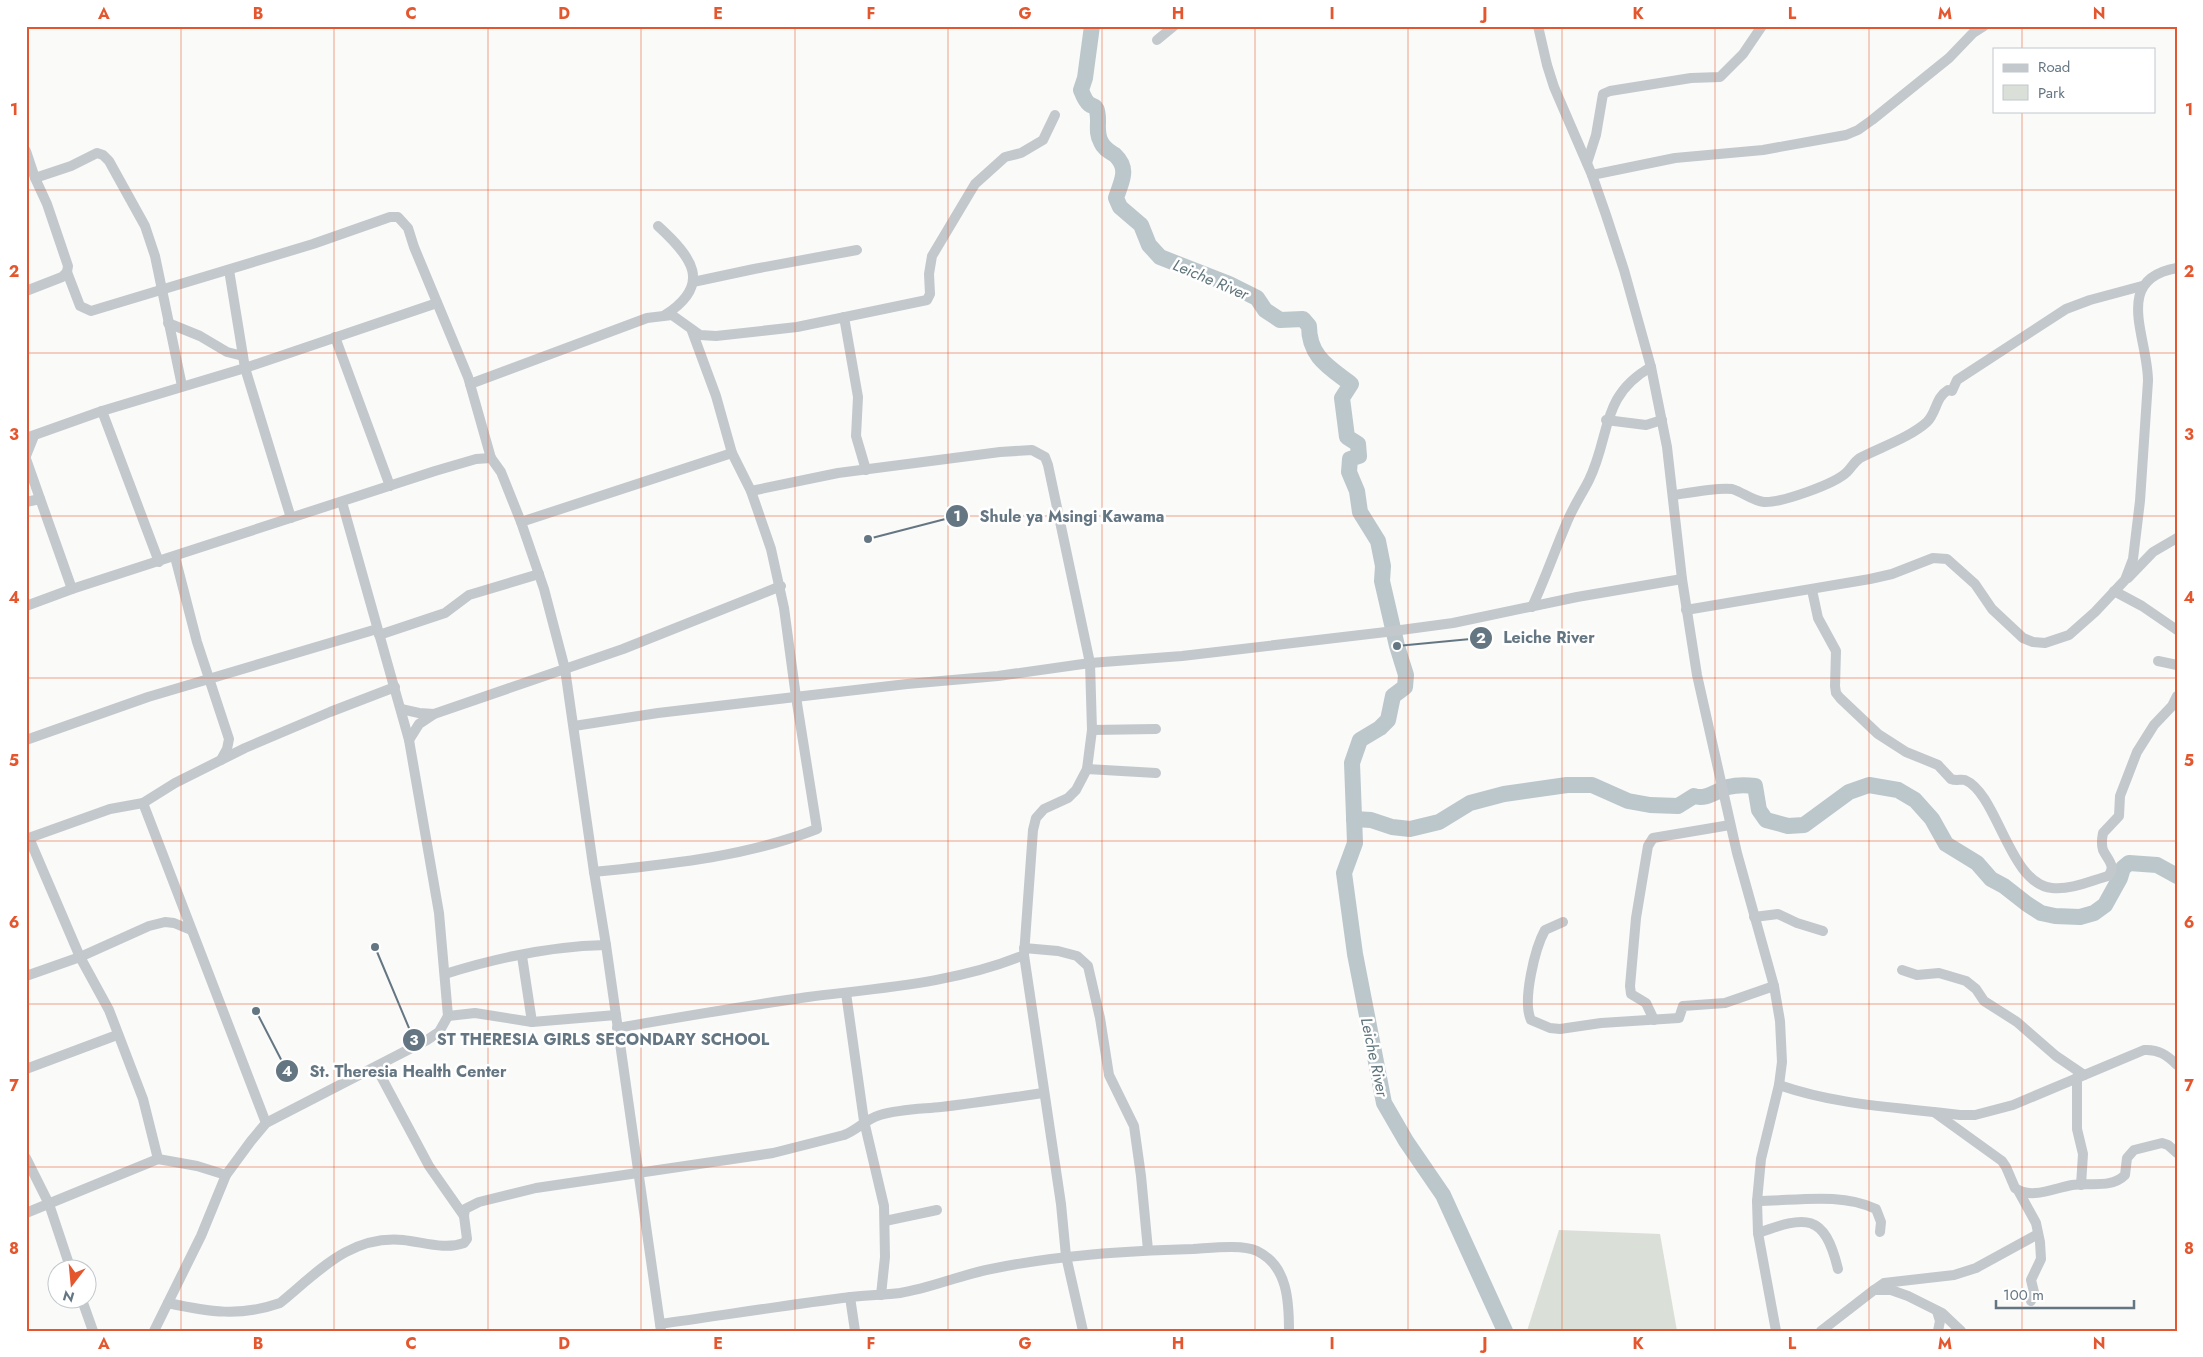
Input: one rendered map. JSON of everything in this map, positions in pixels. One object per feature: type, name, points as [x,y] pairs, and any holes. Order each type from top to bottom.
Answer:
[{"type":"street","points":[[1157,40],[1174,26]]},
{"type":"street","points":[[1538,26],[1546,65],[1592,175],[1624,270],[1651,366],[1674,494],[1682,579],[1697,675],[1730,825],[1774,986],[1782,1042],[1782,1062],[1779,1085],[1761,1158],[1757,1202],[1758,1233],[1776,1331]]},
{"type":"street","points":[[1587,163],[1596,135],[1603,94],[1610,91],[1668,81],[1720,77],[1751,45],[1762,26]]},
{"type":"street","points":[[1592,175],[1675,158],[1763,150],[1852,132],[1872,120],[1949,58],[1973,33],[1984,26]]},
{"type":"street","points":[[470,384],[647,318],[665,315],[678,319],[700,335],[716,336],[798,327],[927,300],[930,294],[929,268],[932,256],[975,184],[1005,157],[1021,153],[1043,140],[1055,115]]},
{"type":"street","points":[[26,151],[67,259],[67,272],[80,306],[91,311],[162,291],[201,276],[229,270],[313,244],[390,216],[398,217],[408,228],[470,384],[491,458],[501,472],[521,522],[539,574],[565,669],[661,1327],[850,1297],[918,1290],[988,1270],[1066,1256],[1114,1251],[1247,1248],[1257,1251],[1275,1267],[1282,1278],[1287,1293],[1288,1331]]},
{"type":"street","points":[[35,178],[71,166],[93,154],[103,155],[119,178],[145,226],[155,256],[182,386]]},
{"type":"street","points":[[658,226],[689,260],[694,270],[694,282],[685,298],[665,315]]},
{"type":"street","points":[[694,282],[857,250]]},
{"type":"street","points":[[1674,494],[1728,489],[1741,492],[1760,501],[1775,501],[1826,483],[1847,472],[1853,463],[1860,458],[1922,426],[1934,414],[1939,396],[1948,390],[1952,391],[1957,380],[1992,359],[2052,316],[2085,302],[2142,286],[2158,272],[2177,268]]},
{"type":"street","points":[[229,270],[243,356],[291,518]]},
{"type":"street","points":[[26,291],[57,280],[67,272]]},
{"type":"street","points":[[2125,580],[2133,559],[2137,531],[2147,409],[2148,364],[2138,317],[2142,286]]},
{"type":"street","points":[[72,589],[26,458],[30,437],[102,411],[246,368],[437,303]]},
{"type":"street","points":[[844,317],[858,397],[856,436],[866,470]]},
{"type":"street","points":[[168,323],[200,336],[227,352],[243,356]]},
{"type":"street","points":[[594,872],[714,858],[783,842],[818,829],[796,697],[781,586],[771,548],[751,490],[732,453],[716,396],[692,331]]},
{"type":"street","points":[[335,337],[390,486]]},
{"type":"street","points":[[1532,607],[1550,568],[1568,520],[1589,479],[1604,435],[1606,420],[1623,389],[1651,366]]},
{"type":"street","points":[[102,411],[159,562]]},
{"type":"street","points":[[1606,420],[1646,425],[1662,420]]},
{"type":"street","points":[[751,490],[838,473],[1000,452],[1032,450],[1044,457],[1050,471],[1090,663],[1092,730],[1087,769],[1076,790],[1068,798],[1044,809],[1036,818],[1033,830],[1024,952],[1061,1204],[1066,1256],[1084,1331]]},
{"type":"street","points":[[521,522],[732,453]]},
{"type":"street","points":[[26,606],[72,589],[390,486],[476,459],[491,458]]},
{"type":"street","points":[[26,502],[40,499]]},
{"type":"street","points":[[154,1331],[217,1201],[226,1175],[250,1141],[266,1123],[376,1067],[439,1032],[448,1016],[439,914],[409,740],[342,502]]},
{"type":"street","points":[[1686,610],[1812,590],[1885,576],[1933,558],[1947,560],[1975,584],[1992,610],[2012,630],[2033,642],[2045,643],[2069,635],[2095,612],[2153,552],[2166,542],[2177,538]]},
{"type":"street","points":[[175,556],[197,642],[229,739],[227,749],[220,760]]},
{"type":"street","points":[[26,740],[97,713],[209,678],[445,613],[469,595],[539,574]]},
{"type":"street","points":[[574,726],[658,713],[907,684],[998,676],[1090,663],[1182,656],[1404,630],[1453,623],[1577,597],[1682,579]]},
{"type":"street","points":[[409,740],[419,724],[434,714],[655,637],[781,586]]},
{"type":"street","points":[[1812,590],[1818,618],[1835,648],[1836,693],[1864,722],[1891,743],[1906,752],[1938,765],[1951,779],[1964,779],[1974,786],[1984,800],[2017,859],[2030,878],[2042,886],[2054,889],[2072,886],[2108,876],[2111,873],[2111,862],[2102,847],[2103,832],[2120,816],[2120,796],[2137,752],[2154,724],[2172,706],[2177,696]]},
{"type":"street","points":[[2114,591],[2142,606],[2177,630]]},
{"type":"street","points":[[2158,661],[2175,662]]},
{"type":"street","points":[[158,1159],[153,1131],[143,1099],[116,1035],[109,1010],[80,957],[28,839],[110,809],[143,803],[175,783],[245,748],[395,687]]},
{"type":"street","points":[[401,709],[419,714],[434,714]]},
{"type":"street","points":[[1092,730],[1156,729]]},
{"type":"street","points":[[229,739],[245,748]]},
{"type":"street","points":[[1087,769],[1156,773]]},
{"type":"street","points":[[143,803],[266,1123]]},
{"type":"street","points":[[1654,1020],[1646,1003],[1631,994],[1630,986],[1636,918],[1648,846],[1653,838],[1730,825]]},
{"type":"street","points":[[1754,916],[1778,914],[1797,923],[1823,931]]},
{"type":"street","points":[[26,976],[80,957],[149,926],[165,922],[182,925],[191,930]]},
{"type":"street","points":[[1563,922],[1545,930],[1540,938],[1527,1006],[1531,1020],[1550,1028],[1560,1029],[1601,1022],[1679,1018],[1683,1006],[1725,1002],[1774,986]]},
{"type":"street","points":[[445,974],[522,956],[576,946],[606,945]]},
{"type":"street","points":[[617,1028],[971,972],[1024,952],[1058,951],[1077,956],[1088,966],[1100,1018],[1109,1075],[1134,1126],[1142,1176],[1148,1250]]},
{"type":"street","points":[[522,956],[532,1022]]},
{"type":"street","points":[[1902,970],[1917,975],[1939,973],[1966,981],[1976,989],[1984,1001],[2016,1022],[2080,1076]]},
{"type":"street","points":[[846,993],[864,1121],[885,1221],[885,1256],[881,1295]]},
{"type":"street","points":[[448,1016],[475,1013],[532,1022],[616,1015]]},
{"type":"street","points":[[26,1069],[116,1035]]},
{"type":"street","points":[[1779,1085],[1812,1096],[1846,1103],[1960,1115],[1987,1112],[2035,1097],[2059,1084],[2144,1050],[2151,1049],[2164,1053],[2177,1065]]},
{"type":"street","points":[[376,1067],[429,1166],[464,1216]]},
{"type":"street","points":[[2080,1076],[2077,1129],[2083,1154],[2081,1185]]},
{"type":"street","points":[[168,1303],[208,1312],[231,1313],[269,1307],[280,1303],[339,1256],[358,1245],[387,1240],[447,1246],[464,1243],[467,1239],[465,1209],[479,1202],[536,1188],[638,1174],[798,1147],[844,1135],[852,1132],[864,1121],[881,1114],[906,1109],[938,1107],[1044,1093]]},
{"type":"street","points":[[1932,1111],[2002,1161],[2012,1184],[2032,1214],[2042,1255],[2031,1280],[2034,1292],[2031,1301]]},
{"type":"street","points":[[2019,1192],[2039,1192],[2081,1185],[2095,1185],[2121,1179],[2126,1175],[2127,1158],[2134,1150],[2162,1143],[2168,1145],[2177,1153]]},
{"type":"street","points":[[26,1158],[49,1204],[68,1260]]},
{"type":"street","points":[[26,1213],[158,1159],[197,1166],[226,1175]]},
{"type":"street","points":[[1757,1202],[1820,1200],[1866,1204],[1876,1209],[1881,1222],[1880,1232]]},
{"type":"street","points":[[885,1221],[937,1210]]},
{"type":"street","points":[[1758,1233],[1794,1221],[1811,1222],[1823,1232],[1831,1244],[1838,1269]]},
{"type":"street","points":[[1821,1331],[1884,1283],[1954,1275],[1976,1268],[2038,1234]]},
{"type":"street","points":[[1874,1290],[1898,1292],[1948,1317],[1960,1331]]},
{"type":"street","points":[[850,1297],[855,1331]]},
{"type":"street","points":[[86,1310],[93,1331]]},
{"type":"street","points":[[1937,1311],[1940,1321],[1938,1331]]},
{"type":"green space","points":[[1559,1230],[1660,1234],[1677,1331],[1527,1331]]},
{"type":"waterway","name":"Leiche River","points":[[1092,26],[1085,78],[1081,90],[1086,101],[1097,109],[1098,134],[1102,144],[1120,160],[1122,165],[1123,176],[1116,198],[1120,207],[1141,225],[1149,245],[1160,257],[1229,284],[1257,298],[1265,310],[1280,320],[1303,319],[1309,326],[1312,346],[1316,353],[1328,366],[1351,384],[1342,398],[1347,437],[1358,444],[1359,456],[1350,459],[1349,472],[1357,491],[1360,512],[1378,541],[1383,566],[1382,581],[1397,646],[1406,675],[1405,687],[1393,696],[1388,720],[1380,728],[1360,740],[1352,763],[1355,843],[1344,873],[1355,954],[1384,1103],[1406,1141],[1443,1195],[1505,1331]]},
{"type":"waterway","points":[[1354,819],[1371,820],[1392,827],[1410,829],[1439,822],[1470,803],[1504,794],[1567,785],[1592,785],[1628,801],[1650,805],[1678,806],[1694,796],[1703,797],[1728,787],[1745,785],[1755,786],[1759,810],[1766,820],[1788,826],[1804,825],[1849,792],[1869,785],[1898,790],[1915,800],[1932,819],[1946,844],[1977,863],[1991,879],[2004,886],[2041,913],[2055,916],[2080,917],[2094,913],[2105,905],[2120,878],[2123,868],[2129,863],[2157,865],[2177,876]]},
{"type":"place","name":"Shule ya Msingi Kawama","points":[[868,539]]},
{"type":"place","name":"Leiche River","points":[[1397,646]]},
{"type":"place","name":"ST THERESIA GIRLS SECONDARY SCHOOL","points":[[375,947]]},
{"type":"place","name":"St. Theresia Health Center","points":[[256,1011]]}]
